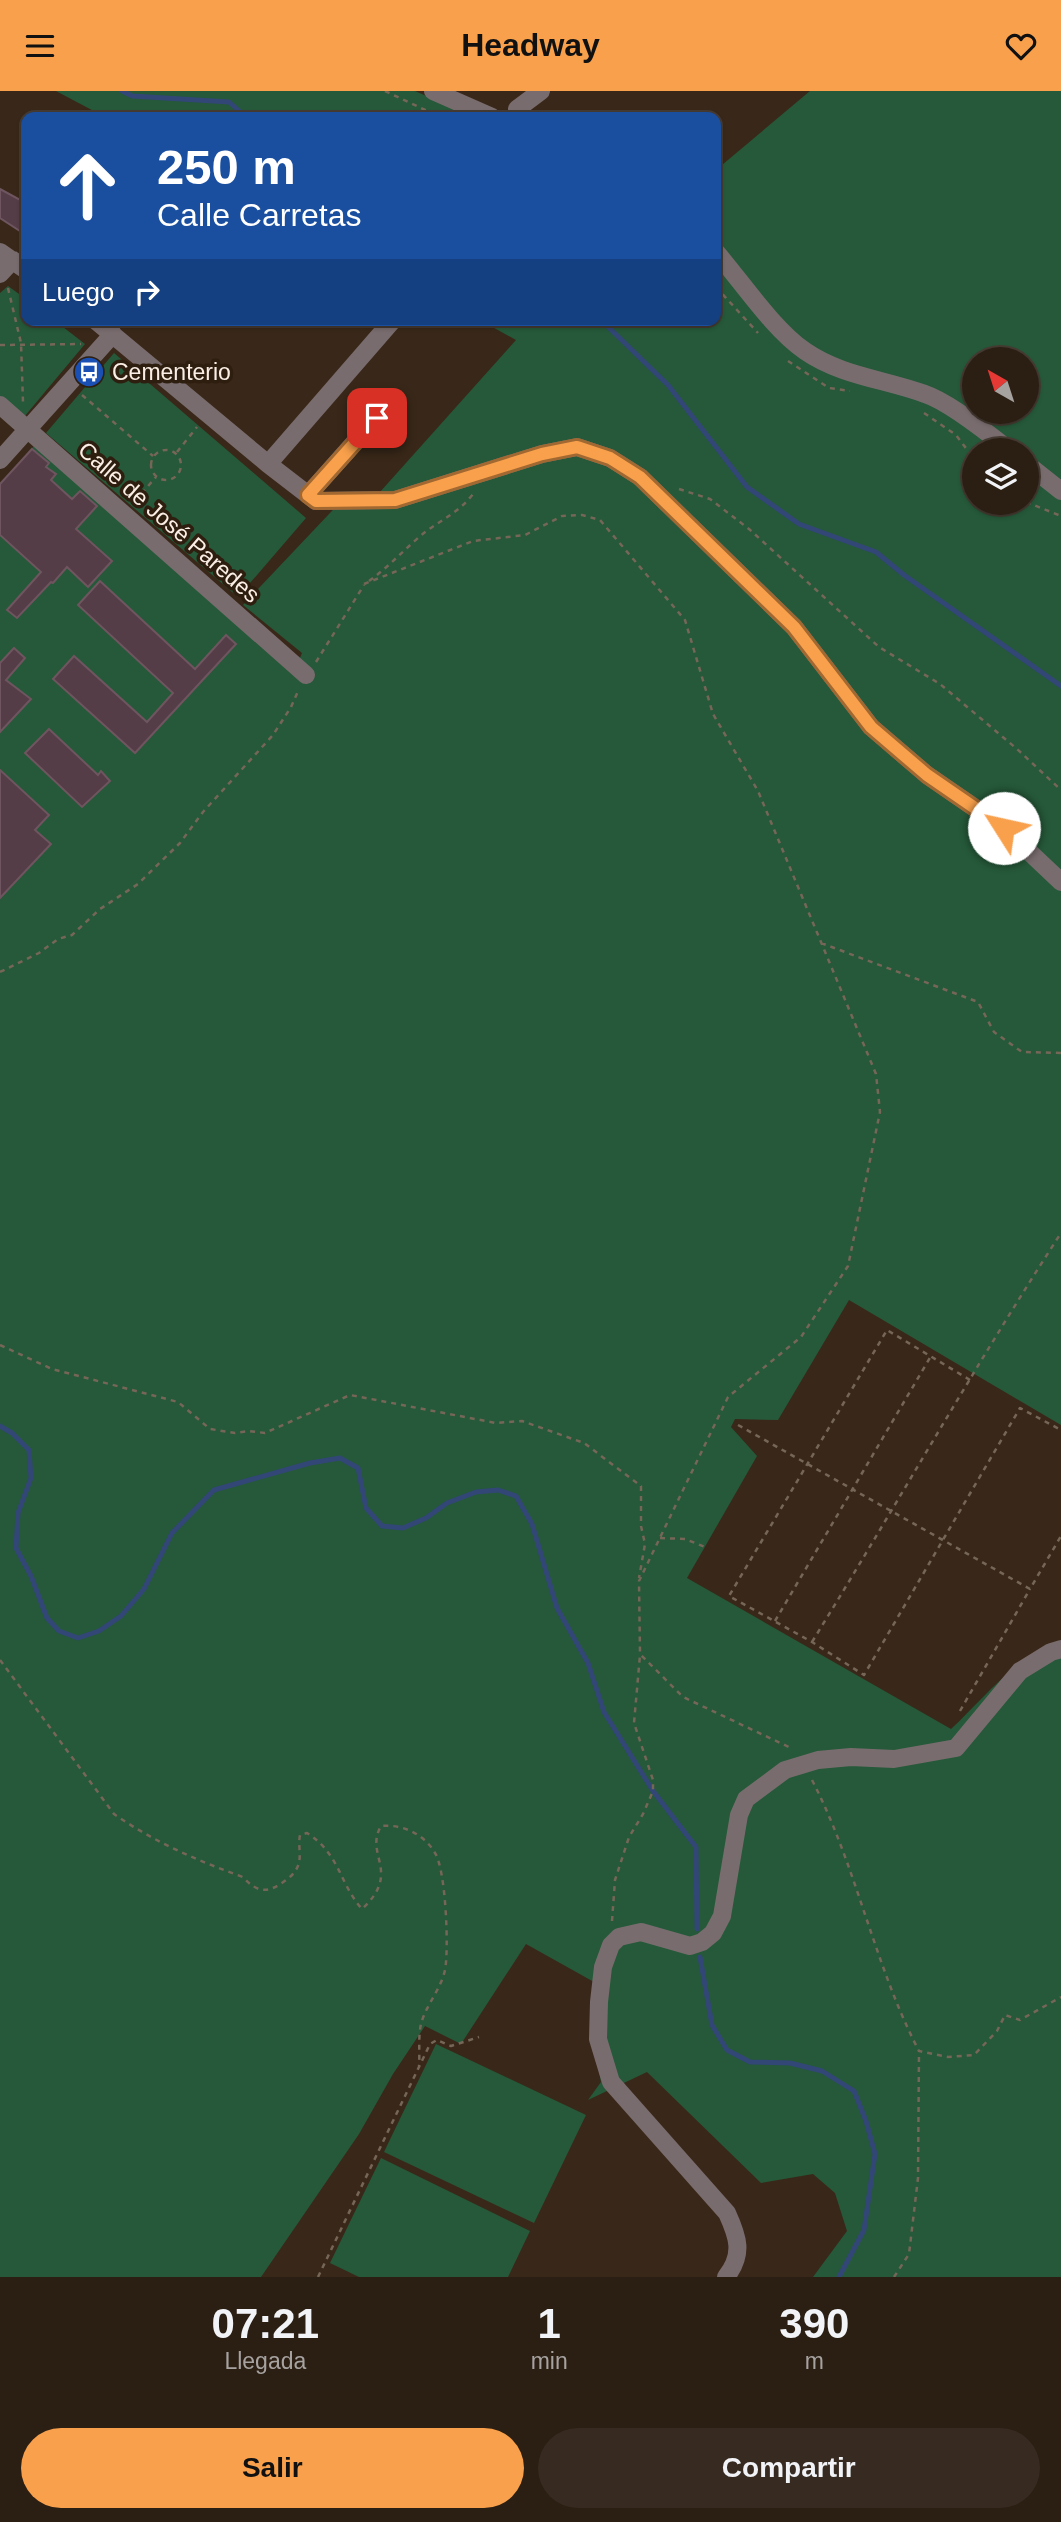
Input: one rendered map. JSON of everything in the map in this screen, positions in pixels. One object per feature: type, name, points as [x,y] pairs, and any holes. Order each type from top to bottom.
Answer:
[{"type":"street","points":[[433,91],[481,112]]},
{"type":"street","points":[[517,109],[541,91]]},
{"type":"street","points":[[721,258],[773,321],[804,351],[844,372],[927,394],[994,438]]},
{"type":"street","points":[[4,280],[13,260]]},
{"type":"street","points":[[103,326],[316,501],[395,500],[542,454],[577,447],[610,458],[640,477],[794,627],[871,727],[927,775],[1004,828],[1061,882]]},
{"type":"street","points":[[268,464],[388,326]]},
{"type":"street","points":[[0,460],[113,334]]},
{"type":"street","points":[[308,495],[394,398]]},
{"type":"street","name":"Calle de José Paredes","points":[[0,405],[306,674]]},
{"type":"street","points":[[1039,474],[1061,491]]},
{"type":"street","points":[[726,2277],[738,2255],[737,2235],[727,2213],[611,2082],[598,2039],[603,1967],[611,1945],[619,1937],[640,1932],[690,1946],[702,1942],[713,1933],[722,1916],[739,1815],[746,1799],[785,1770],[811,1762],[851,1757],[894,1759],[956,1748],[1020,1671],[1061,1649]]},
{"type":"path","points":[[386,91],[430,112]]},
{"type":"path","points":[[4,280],[21,344],[24,417],[27,429]]},
{"type":"path","points":[[0,345],[85,344]]},
{"type":"path","points":[[68,384],[153,456]]},
{"type":"path","points":[[176,453],[209,414]]},
{"type":"path","points":[[165,449],[176,453],[182,464],[179,474],[164,481],[156,477],[150,466],[153,456],[165,449]]},
{"type":"path","points":[[123,514],[156,477]]},
{"type":"path","points":[[675,488],[709,499],[749,529],[879,647],[940,684],[1061,790]]},
{"type":"path","points":[[0,972],[39,953],[58,939],[72,935],[100,909],[138,884],[180,843],[203,812],[273,735],[291,708],[306,674],[321,656],[359,597],[364,584],[388,568],[420,536],[463,508],[474,492]]},
{"type":"path","points":[[1039,506],[1061,516]]},
{"type":"path","points":[[1056,512],[1061,509]]},
{"type":"path","points":[[364,584],[473,541],[525,535],[562,516],[582,515],[600,520],[685,619],[713,714],[758,791],[876,1074],[880,1112],[848,1266],[801,1337],[728,1397],[639,1581]]},
{"type":"path","points":[[821,943],[978,1002],[994,1032],[1022,1052],[1061,1053]]},
{"type":"path","points":[[812,1642],[1061,1233]]},
{"type":"path","points":[[970,1380],[887,1329],[729,1597],[812,1642],[864,1675],[1020,1408],[1061,1430]]},
{"type":"path","points":[[0,1345],[52,1369],[178,1402],[210,1429],[235,1433],[265,1433],[350,1395],[496,1423],[522,1421],[584,1443],[641,1486],[641,1526],[645,1544],[639,1581],[640,1654],[634,1723],[653,1780],[653,1791],[629,1837],[615,1879],[611,1945]]},
{"type":"path","points":[[775,1621],[931,1356]]},
{"type":"path","points":[[738,1425],[1030,1589]]},
{"type":"path","points":[[960,1711],[1061,1536]]},
{"type":"path","points":[[660,1538],[685,1539],[705,1547]]},
{"type":"path","points":[[640,1654],[683,1697],[811,1762],[903,2021],[919,2051],[917,2191],[909,2254],[894,2277]]},
{"type":"path","points":[[0,1660],[114,1814],[170,1848],[243,1877],[262,1890],[274,1889],[293,1876],[299,1862],[300,1835],[307,1833],[324,1846],[340,1868],[352,1898],[362,1909],[375,1897],[382,1878],[376,1835],[381,1826],[392,1825],[416,1833],[435,1853],[440,1868],[447,1949],[444,1972],[421,2025],[419,2067]]},
{"type":"path","points":[[919,2051],[948,2057],[974,2055],[997,2031],[1005,2015],[1020,2020],[1061,1997]]},
{"type":"path","points":[[318,2277],[430,2045],[436,2040],[451,2046],[479,2037]]},
{"type":"green space","points":[[56,91],[415,91],[463,112],[96,112]]},
{"type":"green space","points":[[810,91],[1061,91],[1061,1425],[849,1300],[778,1420],[735,1419],[731,1427],[757,1456],[687,1578],[951,1729],[1016,1667],[1030,1656],[1061,1641],[1061,2277],[813,2277],[847,2231],[835,2193],[813,2174],[761,2183],[647,2072],[588,2100],[601,2082],[592,2033],[594,1982],[526,1944],[461,2044],[425,2026],[393,2074],[359,2134],[261,2277],[0,2277],[0,484],[34,446],[293,675],[302,653],[243,605],[347,495],[380,492],[516,340],[491,326],[721,326],[721,166]]},
{"type":"green space","points":[[8,286],[21,295],[21,326],[62,326],[85,344],[24,417],[0,396],[0,293]]},
{"type":"green space","points":[[114,353],[306,518],[238,597],[46,433]]},
{"type":"green space","points":[[436,2044],[586,2115],[534,2223],[384,2152]]},
{"type":"green space","points":[[381,2158],[530,2231],[508,2277],[359,2277],[330,2263]]},
{"type":"building","points":[[0,189],[21,200],[21,232],[0,218]]},
{"type":"building","points":[[32,449],[49,463],[46,467],[56,474],[51,480],[72,499],[80,491],[97,506],[76,529],[112,561],[88,587],[67,567],[17,618],[7,610],[41,572],[0,535],[0,484]]},
{"type":"building","points":[[100,581],[195,669],[226,635],[236,644],[135,753],[53,679],[74,656],[147,722],[173,693],[78,605]]},
{"type":"building","points":[[14,648],[25,658],[6,680],[31,699],[0,732],[0,663]]},
{"type":"building","points":[[49,729],[98,775],[101,771],[110,781],[82,807],[25,753]]},
{"type":"building","points":[[0,770],[49,815],[35,830],[51,844],[0,898]]},
{"type":"waterway","points":[[122,91],[132,96],[229,102],[240,112]]},
{"type":"waterway","points":[[607,326],[668,385],[747,487],[799,524],[876,552],[904,575],[1061,686]]},
{"type":"waterway","points":[[0,1426],[12,1433],[29,1450],[31,1478],[18,1513],[16,1548],[31,1576],[47,1618],[59,1631],[78,1638],[99,1631],[121,1616],[144,1589],[172,1533],[214,1490],[310,1463],[340,1458],[358,1468],[366,1508],[382,1526],[403,1528],[426,1518],[447,1503],[476,1492],[498,1490],[516,1496],[532,1524],[557,1608],[588,1663],[604,1712],[653,1791],[696,1847],[697,1929]]},
{"type":"waterway","points":[[700,1957],[712,2025],[727,2050],[750,2062],[790,2063],[822,2071],[854,2091],[875,2154],[864,2230],[839,2277]]},
{"type":"place","name":"Cementerio","points":[[89,372]]},
{"type":"route","points":[[377,418],[308,495],[316,501],[395,500],[542,454],[577,447],[610,458],[640,477],[794,627],[871,727],[927,775],[1004,828]]}]
